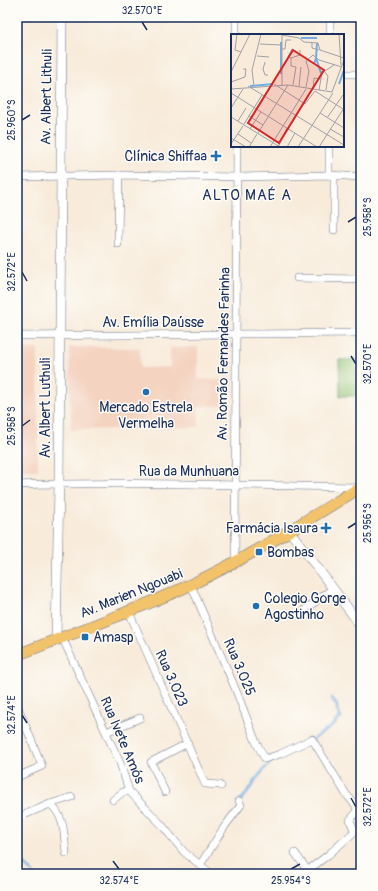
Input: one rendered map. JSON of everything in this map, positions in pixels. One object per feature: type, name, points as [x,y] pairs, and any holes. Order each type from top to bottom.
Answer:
[{"type":"main road","name":"Av. Marien Ngouabi","points":[[20,652],[59,639],[129,612],[191,585],[235,563],[361,487]]},
{"type":"street","name":"Av. Albert Lithuli","points":[[60,177],[62,17]]},
{"type":"street","points":[[236,17],[236,34]]},
{"type":"street","points":[[330,17],[330,34]]},
{"type":"street","points":[[344,74],[361,74]]},
{"type":"street","name":"Av. Romão Fernandes Farinha","points":[[235,563],[234,484],[237,335],[237,147]]},
{"type":"street","points":[[329,147],[334,230]]},
{"type":"street","points":[[118,244],[119,175]]},
{"type":"street","points":[[17,176],[60,177],[119,175],[361,177]]},
{"type":"street","name":"Av. Albert Luthuli","points":[[59,639],[60,177]]},
{"type":"street","points":[[297,278],[361,279]]},
{"type":"street","name":"Av. Emília Daússe","points":[[17,336],[361,333]]},
{"type":"street","name":"Rua da Munhuana","points":[[17,485],[234,484],[361,487]]},
{"type":"street","points":[[289,530],[332,589],[358,615],[361,626]]},
{"type":"street","name":"Rua 3.025","points":[[191,585],[235,688],[256,742],[265,758],[280,754],[312,739],[346,794],[359,807]]},
{"type":"street","points":[[303,611],[332,589]]},
{"type":"street","name":"Rua 3.023","points":[[129,612],[205,784],[221,786]]},
{"type":"street","name":"Rua Ivete Amós","points":[[59,639],[120,762],[129,791],[161,824],[184,852],[209,872],[208,874]]},
{"type":"street","points":[[17,705],[42,766],[17,777]]},
{"type":"street","points":[[106,732],[140,718]]},
{"type":"street","points":[[165,792],[151,762],[188,743]]},
{"type":"street","points":[[113,800],[123,792],[129,791]]},
{"type":"street","points":[[17,818],[50,804],[72,797]]},
{"type":"street","points":[[200,865],[241,805],[239,801]]},
{"type":"street","points":[[50,804],[56,809],[62,820],[66,853]]},
{"type":"street","points":[[296,853],[306,872],[353,833],[354,830],[350,820],[359,807]]},
{"type":"shaded area","name":"Mercado Estrela Vermelha","points":[[69,347],[140,348],[140,368],[170,367],[170,348],[198,347],[198,379],[222,380],[223,405],[198,407],[199,427],[71,430]]},
{"type":"shaded area","points":[[17,349],[38,349],[38,470],[17,470]]},
{"type":"green space","points":[[356,359],[357,396],[340,396],[339,360]]},
{"type":"waterway","points":[[312,740],[341,718],[337,710],[337,706],[332,698]]},
{"type":"waterway","points":[[240,801],[254,784],[253,783],[276,758]]},
{"type":"waterway","points":[[17,856],[34,874]]},
{"type":"waterway","points":[[106,874],[117,872]]},
{"type":"place","name":"Clínica Shiffaa","points":[[216,156]]},
{"type":"place","name":"Mercado Estrela Vermelha","points":[[146,392]]},
{"type":"place","name":"Farmácia Isaura","points":[[326,528]]},
{"type":"place","name":"Bombas","points":[[259,552]]},
{"type":"place","name":"Colegio Gorge Agostinho","points":[[256,606]]},
{"type":"place","name":"Amasp","points":[[85,637]]},
{"type":"district","name":"ALTO MAÉ A","points":[[247,195]]}]
